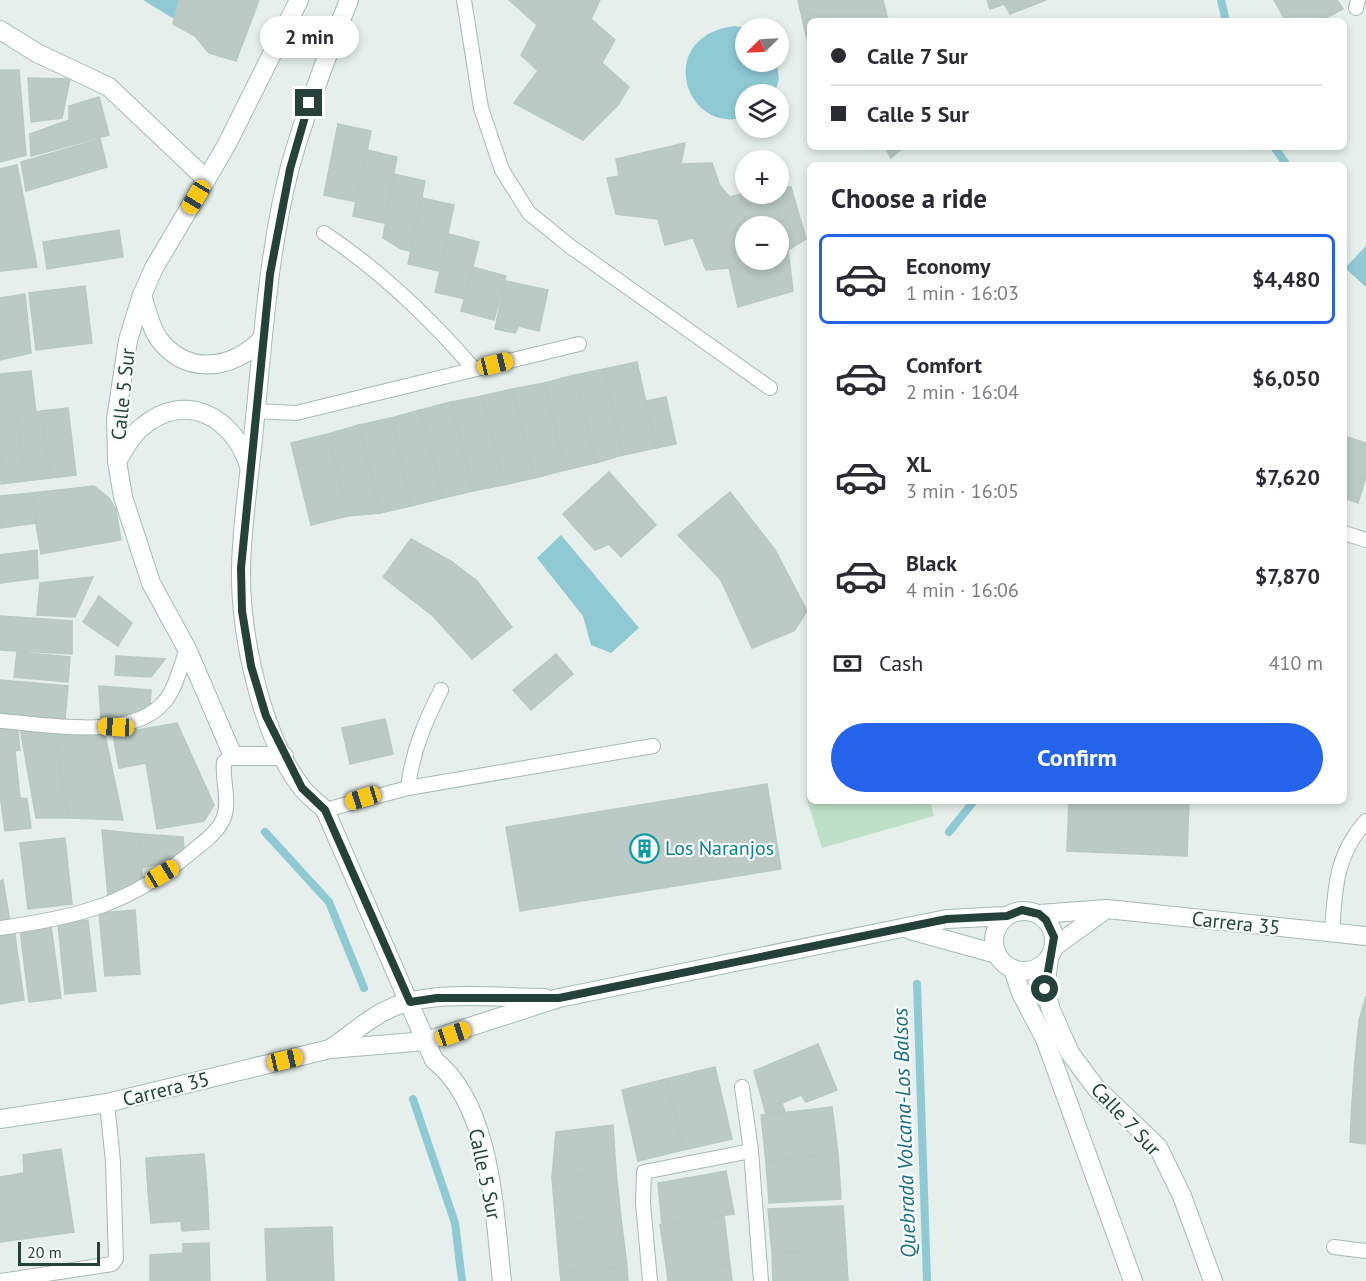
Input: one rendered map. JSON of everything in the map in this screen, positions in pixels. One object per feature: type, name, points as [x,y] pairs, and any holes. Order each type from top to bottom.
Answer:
[{"type":"street","name":"Calle 5 Sur","points":[[233,756],[187,649],[151,583],[123,497],[117,461],[116,419],[120,380],[128,340],[142,295],[154,268],[226,146],[299,0]]},
{"type":"street","name":"Calle 5 Sur","points":[[349,0],[309,103],[290,169],[270,274],[241,568],[242,611],[251,666],[266,716],[284,756],[302,788],[325,810],[434,1060],[448,1071],[479,1131],[494,1197],[502,1281]]},
{"type":"street","points":[[0,30],[37,53],[109,87],[206,179]]},
{"type":"street","points":[[142,295],[158,337],[172,352],[189,361],[210,365],[229,362],[248,353],[262,339]]},
{"type":"street","points":[[117,461],[140,428],[157,416],[177,410],[199,411],[218,419],[234,434],[250,471]]},
{"type":"street","points":[[233,756],[284,756]]},
{"type":"street","points":[[1052,952],[1051,928],[1039,914],[1022,910],[1007,916],[995,933],[997,954],[1004,963],[1013,969],[1033,970],[1052,952],[1107,909]]},
{"type":"street","name":"Carrera 35","points":[[1039,914],[1107,909],[1366,936]]},
{"type":"street","name":"Carrera 35","points":[[0,1119],[107,1103],[330,1049],[426,1041],[559,998],[902,928],[947,919],[1007,916]]},
{"type":"street","name":"Carrera 35","points":[[902,928],[997,954]]},
{"type":"street","name":"Calle 7 Sur","points":[[1052,952],[1045,989],[1051,1010],[1070,1053],[1096,1088],[1158,1147],[1182,1196],[1213,1281]]},
{"type":"street","name":"Calle 7 Sur","points":[[1013,969],[1021,993],[1045,1040],[1133,1281]]},
{"type":"street","name":"Carrera 35","points":[[330,1049],[388,1009],[410,1002],[437,998],[559,998]]},
{"type":"lane","points":[[464,0],[481,108],[502,170],[529,213],[571,247],[770,388]]},
{"type":"lane","points":[[324,232],[367,261],[406,296],[474,369]]},
{"type":"lane","points":[[256,411],[296,413],[579,344]]},
{"type":"lane","points":[[1347,534],[1366,540]]},
{"type":"lane","points":[[0,721],[116,727],[146,718],[166,700],[187,649]]},
{"type":"lane","points":[[408,788],[411,762],[421,729],[441,690]]},
{"type":"lane","points":[[325,810],[408,788],[653,746]]},
{"type":"lane","points":[[0,928],[90,912],[135,892],[175,867],[220,827],[226,806],[222,780],[224,762],[233,756]]},
{"type":"lane","points":[[1332,933],[1336,877],[1345,853],[1366,821]]},
{"type":"lane","points":[[742,1087],[752,1151],[761,1281]]},
{"type":"lane","points":[[1,1281],[112,1264],[116,1259],[114,1174],[107,1103]]},
{"type":"lane","points":[[650,1281],[643,1203],[644,1172],[752,1151]]},
{"type":"lane","points":[[1334,1247],[1366,1251]]},
{"type":"green space","points":[[808,804],[931,804],[934,816],[822,848]]},
{"type":"water","points":[[143,0],[179,0],[174,19]]},
{"type":"water","points":[[735,26],[735,72],[778,72],[778,84],[735,84],[735,118],[724,119],[707,112],[694,99],[687,82],[686,64],[694,47],[709,34]]},
{"type":"water","points":[[1366,246],[1366,287],[1347,270],[1347,266]]},
{"type":"water","points":[[561,535],[639,628],[611,653],[591,645],[583,616],[537,558]]},
{"type":"building","points":[[179,0],[259,0],[236,61],[209,53],[195,36],[173,24]]},
{"type":"building","points":[[509,0],[600,0],[591,19],[615,40],[602,63],[629,87],[618,105],[583,140],[514,103],[538,71],[521,55],[537,25]]},
{"type":"building","points":[[798,0],[883,0],[887,18],[807,18],[807,39]]},
{"type":"building","points":[[987,0],[1046,0],[1010,14],[1004,4],[990,9]]},
{"type":"building","points":[[1274,0],[1337,0],[1343,9],[1326,18],[1284,18]]},
{"type":"building","points":[[0,70],[19,70],[26,155],[0,162]]},
{"type":"building","points":[[28,78],[70,79],[62,118],[31,122]]},
{"type":"building","points":[[99,97],[109,135],[31,156],[30,134],[69,120],[69,106]]},
{"type":"building","points":[[338,124],[371,131],[357,202],[324,195]]},
{"type":"building","points":[[100,139],[107,167],[26,191],[21,162]]},
{"type":"building","points":[[685,143],[681,164],[712,163],[720,186],[730,197],[735,196],[735,204],[789,204],[789,187],[791,187],[806,239],[789,249],[789,216],[735,216],[735,270],[789,270],[789,258],[793,291],[738,307],[729,268],[706,270],[693,238],[665,245],[658,219],[616,214],[607,178],[619,176],[616,159]]},
{"type":"building","points":[[367,150],[397,157],[384,223],[353,216]]},
{"type":"building","points":[[887,150],[900,150],[891,158]]},
{"type":"building","points":[[17,165],[37,267],[0,271],[0,169]]},
{"type":"building","points":[[394,174],[425,181],[411,251],[401,249],[383,238]]},
{"type":"building","points":[[422,198],[454,205],[440,271],[408,264]]},
{"type":"building","points":[[119,230],[123,257],[47,269],[43,242]]},
{"type":"building","points":[[449,234],[479,242],[465,299],[435,292]]},
{"type":"building","points":[[473,267],[506,276],[494,320],[461,311]]},
{"type":"building","points":[[505,281],[548,290],[539,331],[519,326],[515,333],[495,329]]},
{"type":"building","points":[[85,286],[92,343],[36,350],[29,293]]},
{"type":"building","points":[[25,294],[31,353],[0,360],[0,298]]},
{"type":"building","points":[[637,362],[656,448],[623,455],[604,369]]},
{"type":"building","points":[[604,369],[623,455],[595,463],[575,375]]},
{"type":"building","points":[[31,371],[36,413],[0,416],[0,374]]},
{"type":"building","points":[[575,375],[595,463],[565,470],[544,383]]},
{"type":"building","points":[[544,383],[565,470],[534,478],[512,389]]},
{"type":"building","points":[[512,389],[534,478],[504,485],[482,396]]},
{"type":"building","points":[[482,396],[504,485],[473,491],[451,402]]},
{"type":"building","points":[[666,397],[676,444],[656,448],[646,401]]},
{"type":"building","points":[[451,402],[473,491],[443,498],[420,410]]},
{"type":"building","points":[[68,408],[76,475],[50,478],[41,411]]},
{"type":"building","points":[[420,410],[443,498],[411,506],[391,418]]},
{"type":"building","points":[[41,411],[50,478],[25,481],[17,414]]},
{"type":"building","points":[[17,414],[25,481],[1,484],[0,416]]},
{"type":"building","points":[[391,418],[411,506],[380,513],[359,425]]},
{"type":"building","points":[[359,425],[380,513],[348,516],[328,434]]},
{"type":"building","points":[[328,434],[348,516],[311,525],[291,443]]},
{"type":"building","points":[[1347,437],[1366,443],[1366,476],[1358,503],[1347,499]]},
{"type":"building","points":[[609,472],[656,525],[621,557],[609,544],[595,550],[563,514]]},
{"type":"building","points":[[94,486],[109,498],[116,510],[36,523],[32,493]]},
{"type":"building","points":[[730,492],[775,550],[807,611],[794,631],[752,648],[721,580],[678,535]]},
{"type":"building","points":[[32,493],[36,523],[0,528],[0,496]]},
{"type":"building","points":[[116,510],[121,540],[41,554],[36,523]]},
{"type":"building","points":[[411,539],[452,562],[477,581],[512,627],[472,659],[433,616],[383,577]]},
{"type":"building","points":[[37,550],[38,578],[0,583],[0,555]]},
{"type":"building","points":[[93,577],[75,617],[37,615],[40,583]]},
{"type":"building","points":[[99,596],[132,623],[118,646],[83,622]]},
{"type":"building","points":[[0,616],[72,621],[72,654],[0,650]]},
{"type":"building","points":[[17,652],[70,657],[68,682],[14,677]]},
{"type":"building","points":[[556,654],[573,674],[531,710],[513,690]]},
{"type":"building","points":[[116,656],[165,659],[151,677],[115,675]]},
{"type":"building","points":[[0,680],[68,686],[65,719],[0,714]]},
{"type":"building","points":[[99,686],[151,690],[150,707],[101,722]]},
{"type":"building","points":[[385,719],[393,754],[350,764],[342,728]]},
{"type":"building","points":[[177,723],[214,805],[204,821],[157,829],[146,763],[119,768],[113,734]]},
{"type":"building","points":[[17,725],[20,750],[0,753],[0,726]]},
{"type":"building","points":[[20,728],[54,729],[68,818],[36,818]]},
{"type":"building","points":[[54,729],[105,735],[123,820],[68,818]]},
{"type":"building","points":[[15,751],[20,798],[27,799],[31,828],[5,831],[0,794],[0,753]]},
{"type":"building","name":"Los Naranjos","points":[[767,784],[781,869],[520,911],[506,827]]},
{"type":"building","points":[[1069,804],[1189,804],[1187,856],[1067,851]]},
{"type":"building","points":[[102,830],[141,834],[142,877],[123,891],[108,896]]},
{"type":"building","points":[[141,834],[183,837],[184,850],[170,861],[142,868]]},
{"type":"building","points":[[65,838],[72,904],[28,909],[20,843]]},
{"type":"building","points":[[3,880],[10,922],[0,923],[0,881]]},
{"type":"building","points":[[135,910],[140,974],[105,976],[99,913]]},
{"type":"building","points":[[88,920],[96,991],[65,994],[58,924]]},
{"type":"building","points":[[51,926],[61,998],[29,1002],[20,930]]},
{"type":"building","points":[[14,928],[24,1000],[0,1004],[0,931]]},
{"type":"building","points":[[1366,996],[1366,1021],[1359,1021]]},
{"type":"building","points":[[1359,1021],[1366,1021],[1366,1063],[1355,1061]]},
{"type":"building","points":[[818,1044],[837,1090],[806,1102],[801,1095],[782,1103],[785,1112],[766,1114],[754,1071]]},
{"type":"building","points":[[1355,1061],[1366,1063],[1366,1105],[1352,1103]]},
{"type":"building","points":[[715,1067],[732,1139],[683,1150],[666,1079]]},
{"type":"building","points":[[666,1079],[683,1150],[638,1161],[622,1090]]},
{"type":"building","points":[[1352,1103],[1366,1105],[1366,1144],[1350,1142]]},
{"type":"building","points":[[832,1107],[838,1153],[766,1162],[761,1115]]},
{"type":"building","points":[[613,1125],[616,1171],[552,1178],[556,1132]]},
{"type":"building","points":[[61,1149],[74,1232],[0,1242],[0,1177],[24,1173],[23,1155]]},
{"type":"building","points":[[838,1153],[841,1199],[769,1203],[766,1162]]},
{"type":"building","points":[[204,1154],[207,1188],[148,1191],[146,1158]]},
{"type":"building","points":[[616,1171],[621,1218],[556,1225],[552,1178]]},
{"type":"building","points":[[726,1171],[734,1214],[662,1225],[658,1183]]},
{"type":"building","points":[[207,1188],[209,1229],[182,1231],[181,1221],[151,1223],[148,1191]]},
{"type":"building","points":[[843,1206],[846,1250],[772,1253],[768,1209]]},
{"type":"building","points":[[724,1216],[730,1265],[667,1271],[660,1225]]},
{"type":"building","points":[[621,1218],[627,1267],[560,1272],[556,1225]]},
{"type":"building","points":[[332,1227],[334,1281],[267,1281],[265,1229]]},
{"type":"building","points":[[209,1243],[210,1281],[150,1281],[150,1255],[183,1253],[183,1244]]},
{"type":"building","points":[[846,1250],[848,1281],[773,1281],[772,1253]]},
{"type":"building","points":[[730,1265],[732,1281],[668,1281],[667,1271]]},
{"type":"building","points":[[627,1267],[628,1281],[561,1281],[560,1272]]},
{"type":"waterway","name":"Quebrada Volcana-Los Balsos","points":[[1221,0],[1225,18]]},
{"type":"waterway","name":"Quebrada Volcana-Los Balsos","points":[[1276,150],[1285,162]]},
{"type":"waterway","name":"Quebrada Volcana-Los Balsos","points":[[949,832],[972,804]]},
{"type":"waterway","points":[[265,832],[329,902],[364,988]]},
{"type":"waterway","name":"Quebrada Volcana-Los Balsos","points":[[917,984],[927,1281]]},
{"type":"waterway","points":[[413,1099],[455,1223],[462,1281]]},
{"type":"place","name":"Los Naranjos","points":[[644,848]]},
{"type":"route","points":[[309,103],[290,169],[270,274],[244,525],[241,568],[242,611],[251,666],[266,716],[302,788],[325,810],[410,1002],[437,998],[559,998],[947,919],[1007,916],[1022,910],[1039,914],[1046,920],[1054,937],[1045,989]]}]
